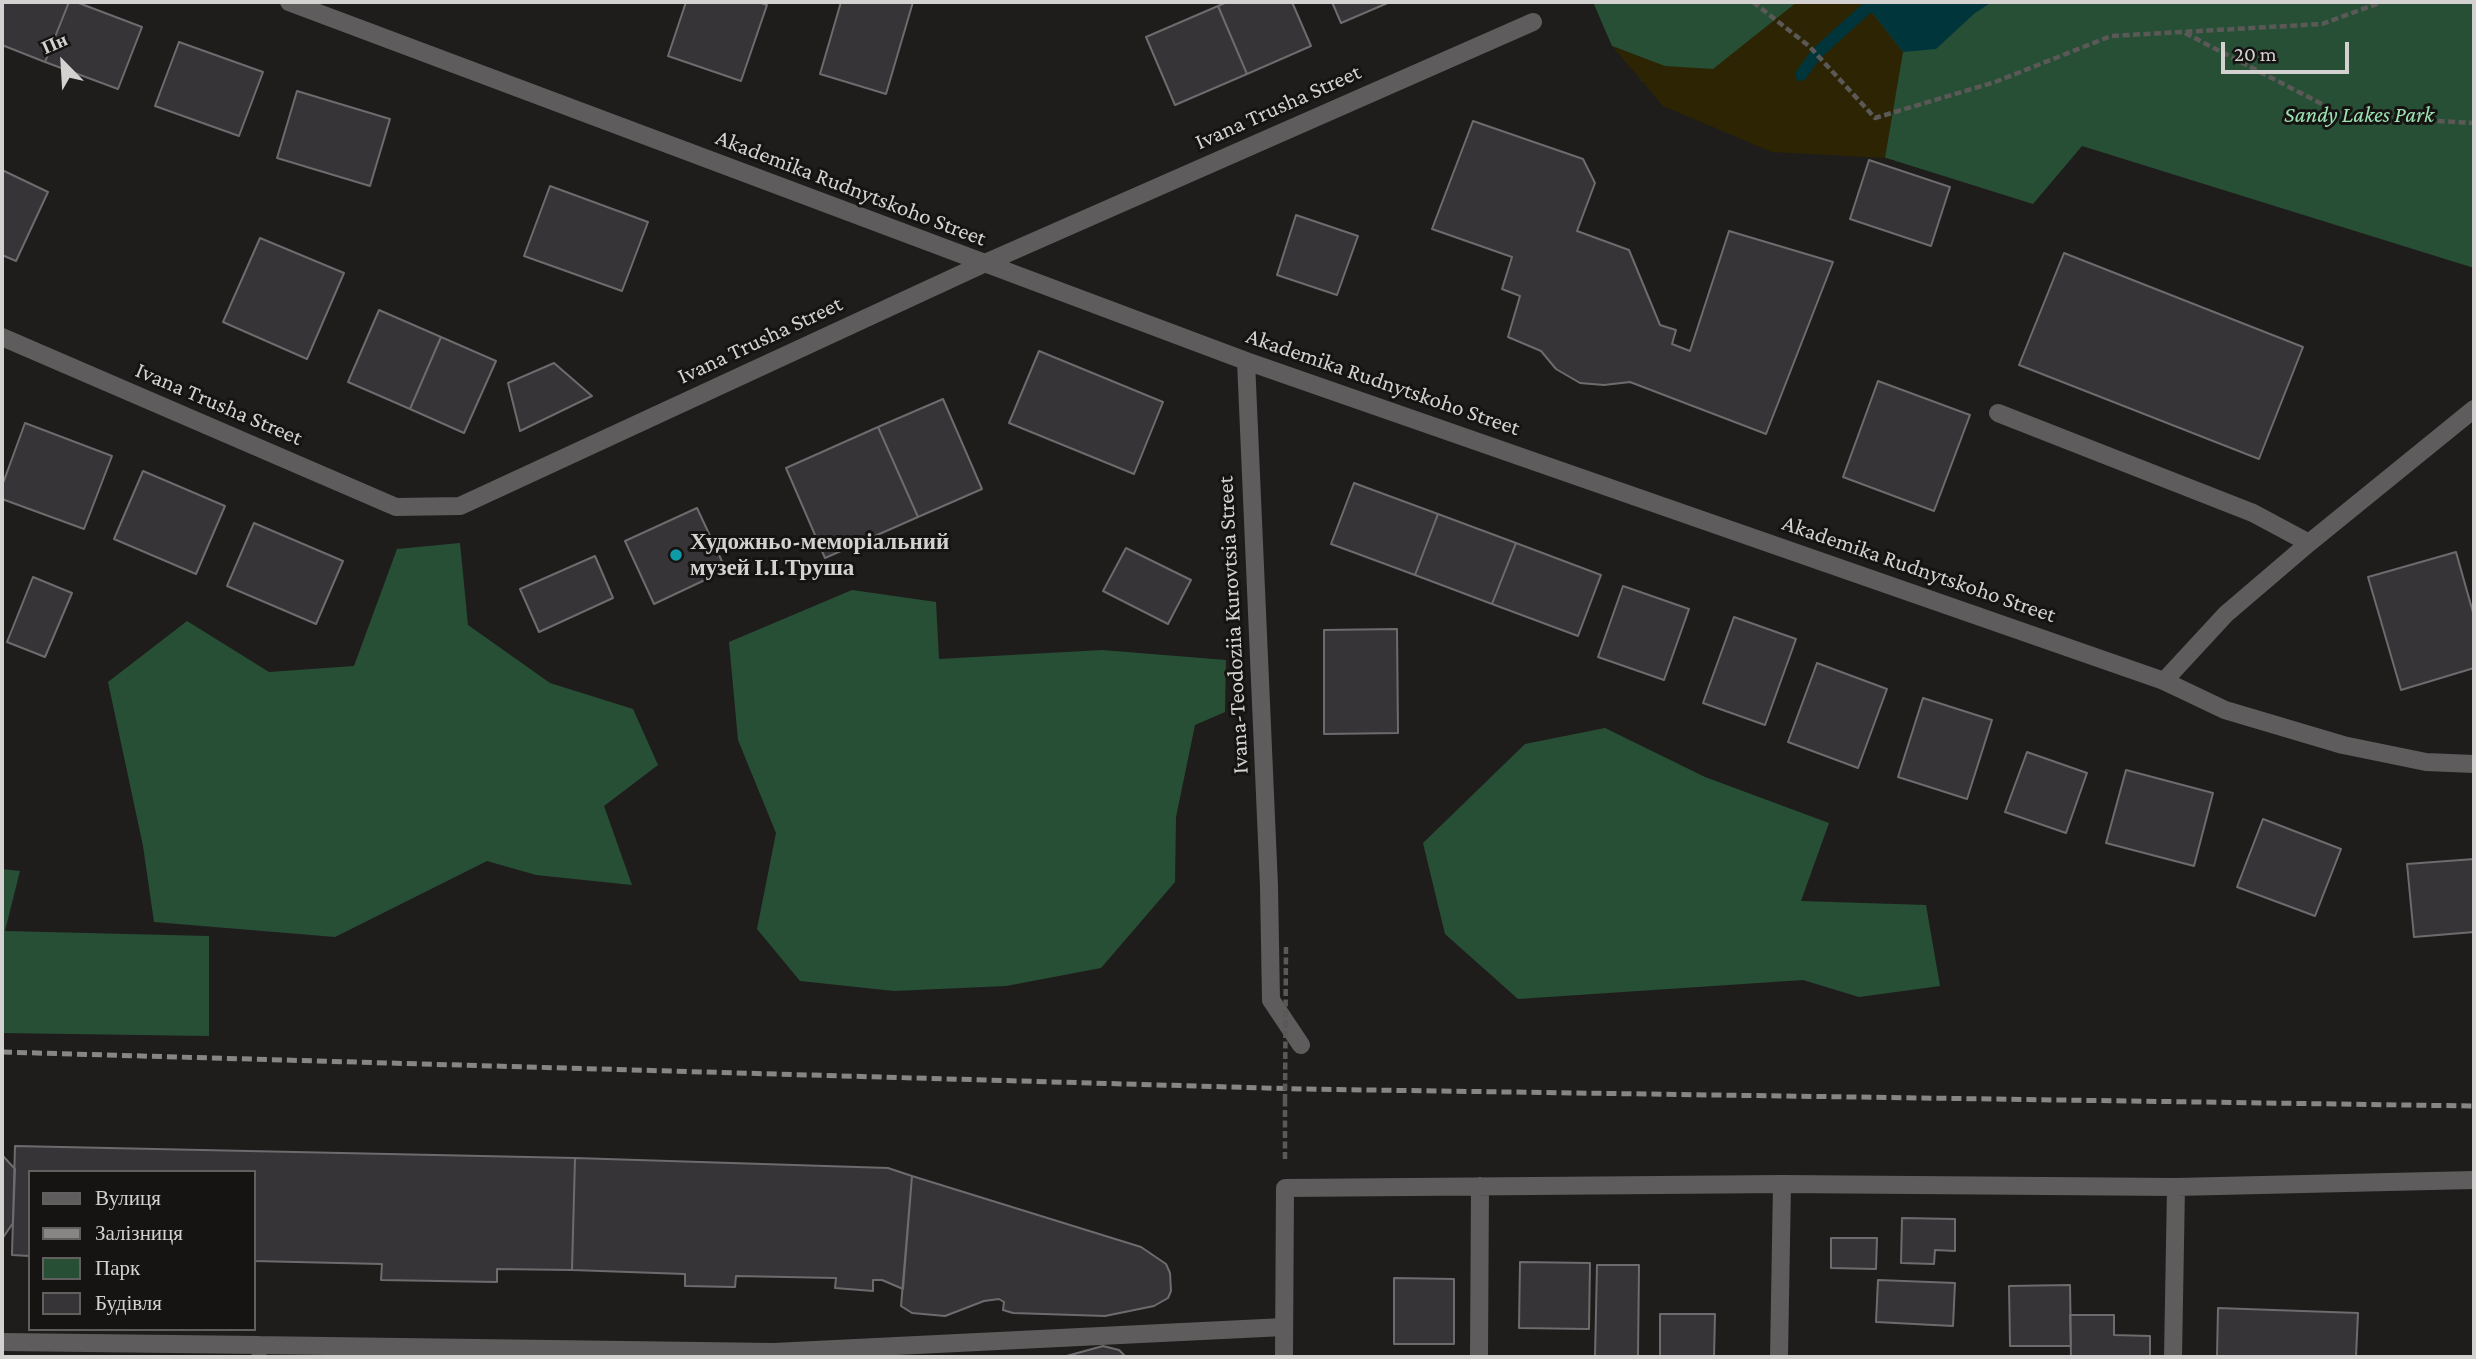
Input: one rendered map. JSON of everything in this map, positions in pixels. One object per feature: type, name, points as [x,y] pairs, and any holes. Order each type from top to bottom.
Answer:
[{"type":"street","name":"Akademika Rudnytskoho Street","points":[[289,2],[1246,361],[2164,681],[2225,710],[2343,745],[2426,762],[2474,764]]},
{"type":"street","name":"Ivana Trusha Street","points":[[2,338],[396,507],[460,506],[983,264],[1533,22]]},
{"type":"street","name":"Ivana-Teodoziia Kurovtsia Street","points":[[1246,361],[1269,886],[1271,1000],[1301,1045]]},
{"type":"street","points":[[2164,681],[2226,614],[2474,409]]},
{"type":"street","points":[[1998,413],[2253,513],[2309,544]]},
{"type":"street","points":[[1283,1357],[1285,1188],[1782,1184],[2176,1187],[2474,1180]]},
{"type":"street","points":[[1779,1357],[1782,1184]]},
{"type":"street","points":[[1479,1357],[1480,1186]]},
{"type":"street","points":[[2173,1357],[2176,1187]]},
{"type":"street","points":[[2,1342],[259,1351],[774,1352],[1284,1327]]},
{"type":"path","points":[[1753,2],[1809,46],[1875,118],[1995,82],[2111,36],[2322,24],[2382,2]]},
{"type":"path","points":[[2184,32],[2345,116],[2474,123]]},
{"type":"path","points":[[1285,1164],[1286,946]]},
{"type":"green space","name":"Sandy Lakes Park","points":[[1593,2],[2474,2],[2474,268],[2082,146],[2033,204],[1641,81],[1630,53],[1612,46]]},
{"type":"green space","points":[[460,543],[468,625],[550,683],[633,709],[658,765],[604,806],[632,885],[536,875],[487,861],[335,937],[154,922],[143,846],[108,682],[187,621],[269,672],[354,666],[397,549]]},
{"type":"green space","points":[[852,590],[936,602],[939,659],[1102,650],[1226,660],[1225,712],[1195,725],[1176,817],[1175,882],[1101,968],[1006,986],[894,991],[800,981],[757,929],[776,833],[738,740],[729,642]]},
{"type":"green space","points":[[1605,728],[1705,777],[1829,823],[1801,901],[1926,905],[1940,986],[1859,997],[1803,980],[1518,999],[1445,934],[1423,843],[1525,744]]},
{"type":"green space","points":[[2,869],[20,871],[5,931],[209,936],[209,1036],[2,1033]]},
{"type":"sand","points":[[1797,2],[1864,2],[1903,52],[1885,158],[1772,152],[1663,106],[1612,46],[1665,66],[1713,69]]},
{"type":"water","points":[[1864,2],[1992,2],[1975,13],[1936,49],[1903,52]]},
{"type":"building","points":[[2,2],[69,2],[45,62],[2,45]]},
{"type":"building","points":[[69,2],[76,2],[142,27],[118,89],[45,62]]},
{"type":"building","points":[[686,2],[758,2],[767,5],[741,81],[668,56]]},
{"type":"building","points":[[841,2],[913,2],[886,94],[820,74]]},
{"type":"building","points":[[1227,2],[1292,2],[1311,46],[1247,74],[1218,6]]},
{"type":"building","points":[[1332,2],[1390,2],[1341,23]]},
{"type":"building","points":[[1218,6],[1247,74],[1175,105],[1146,37]]},
{"type":"building","points":[[179,42],[263,72],[239,136],[155,106]]},
{"type":"building","points":[[297,91],[390,119],[370,186],[277,158]]},
{"type":"building","points":[[1473,121],[1583,159],[1595,183],[1577,231],[1629,250],[1660,325],[1676,330],[1672,344],[1690,351],[1729,231],[1833,262],[1766,434],[1630,382],[1604,385],[1580,383],[1556,369],[1541,351],[1508,337],[1520,296],[1502,289],[1512,257],[1432,229]]},
{"type":"building","points":[[1869,160],[1950,187],[1931,246],[1850,219]]},
{"type":"building","points":[[2,170],[48,192],[16,261],[2,255]]},
{"type":"building","points":[[550,186],[648,222],[622,291],[524,256]]},
{"type":"building","points":[[1296,215],[1358,236],[1337,295],[1277,275]]},
{"type":"building","points":[[260,238],[344,273],[307,359],[223,322]]},
{"type":"building","points":[[2064,253],[2303,347],[2259,459],[2019,365]]},
{"type":"building","points":[[379,310],[441,337],[410,409],[348,382]]},
{"type":"building","points":[[441,337],[496,361],[464,433],[410,409]]},
{"type":"building","points":[[1039,351],[1163,402],[1134,474],[1009,423]]},
{"type":"building","points":[[554,363],[592,396],[520,431],[508,383]]},
{"type":"building","points":[[1878,381],[1970,415],[1934,511],[1843,477]]},
{"type":"building","points":[[943,399],[982,489],[918,517],[878,427]]},
{"type":"building","points":[[25,423],[112,456],[84,529],[2,499],[2,486]]},
{"type":"building","points":[[878,427],[918,517],[825,558],[786,468]]},
{"type":"building","points":[[143,471],[225,506],[196,574],[114,539]]},
{"type":"building","points":[[1354,483],[1438,514],[1415,575],[1331,544]]},
{"type":"building","name":"Художньо-меморіальний музей І.І.Труша","points":[[697,508],[726,570],[654,604],[625,541]]},
{"type":"building","points":[[1438,514],[1516,543],[1492,604],[1415,575]]},
{"type":"building","points":[[254,523],[343,561],[316,624],[227,586]]},
{"type":"building","points":[[1516,543],[1601,575],[1578,636],[1492,604]]},
{"type":"building","points":[[1126,548],[1191,580],[1168,624],[1103,591]]},
{"type":"building","points":[[2456,552],[2474,616],[2474,668],[2401,690],[2368,577]]},
{"type":"building","points":[[595,556],[613,598],[539,632],[520,589]]},
{"type":"building","points":[[33,577],[72,593],[45,657],[7,642]]},
{"type":"building","points":[[1623,586],[1689,609],[1664,680],[1598,657]]},
{"type":"building","points":[[1734,617],[1796,639],[1765,725],[1703,703]]},
{"type":"building","points":[[1397,629],[1398,733],[1324,734],[1324,630]]},
{"type":"building","points":[[1817,663],[1887,689],[1858,768],[1788,742]]},
{"type":"building","points":[[1923,698],[1992,720],[1967,799],[1898,777]]},
{"type":"building","points":[[2027,752],[2087,773],[2066,833],[2005,812]]},
{"type":"building","points":[[2126,770],[2213,793],[2194,866],[2106,843]]},
{"type":"building","points":[[2263,819],[2341,849],[2315,916],[2237,887]]},
{"type":"building","points":[[2474,859],[2474,932],[2414,937],[2407,864]]},
{"type":"building","points":[[15,1146],[575,1158],[572,1270],[497,1269],[497,1282],[381,1280],[382,1264],[256,1261],[256,1170],[28,1170],[28,1256],[12,1255]]},
{"type":"building","points":[[2,1155],[15,1169],[13,1223],[2,1239]]},
{"type":"building","points":[[575,1158],[888,1168],[912,1176],[903,1289],[882,1280],[873,1280],[873,1291],[835,1288],[836,1278],[736,1276],[735,1287],[685,1286],[685,1274],[572,1270]]},
{"type":"building","points":[[912,1176],[1141,1247],[1166,1264],[1170,1273],[1171,1291],[1168,1298],[1154,1306],[1105,1316],[1013,1313],[1003,1310],[1004,1302],[999,1299],[984,1301],[945,1316],[912,1313],[901,1306]]},
{"type":"building","points":[[1902,1218],[1955,1219],[1955,1251],[1935,1250],[1934,1264],[1901,1263]]},
{"type":"building","points":[[1831,1238],[1877,1238],[1876,1269],[1831,1268]]},
{"type":"building","points":[[1520,1262],[1590,1263],[1589,1329],[1519,1328]]},
{"type":"building","points":[[1597,1265],[1639,1265],[1638,1357],[1595,1357]]},
{"type":"building","points":[[1394,1278],[1454,1279],[1454,1344],[1394,1344]]},
{"type":"building","points":[[1878,1280],[1955,1283],[1953,1326],[1876,1322]]},
{"type":"building","points":[[2070,1285],[2071,1346],[2010,1346],[2009,1286]]},
{"type":"building","points":[[2218,1308],[2358,1313],[2356,1357],[2217,1357]]},
{"type":"building","points":[[1660,1314],[1715,1314],[1714,1357],[1660,1357]]},
{"type":"building","points":[[2070,1315],[2114,1315],[2114,1335],[2150,1336],[2150,1357],[2071,1357]]},
{"type":"building","points":[[1103,1346],[1119,1350],[1126,1357],[1063,1357]]},
{"type":"waterway","points":[[1801,75],[1816,54],[1868,7]]},
{"type":"railway","points":[[2,1052],[1301,1089],[2474,1106]]},
{"type":"place","name":"Художньо-меморіальний музей І.І.Труша","points":[[676,555]]}]
